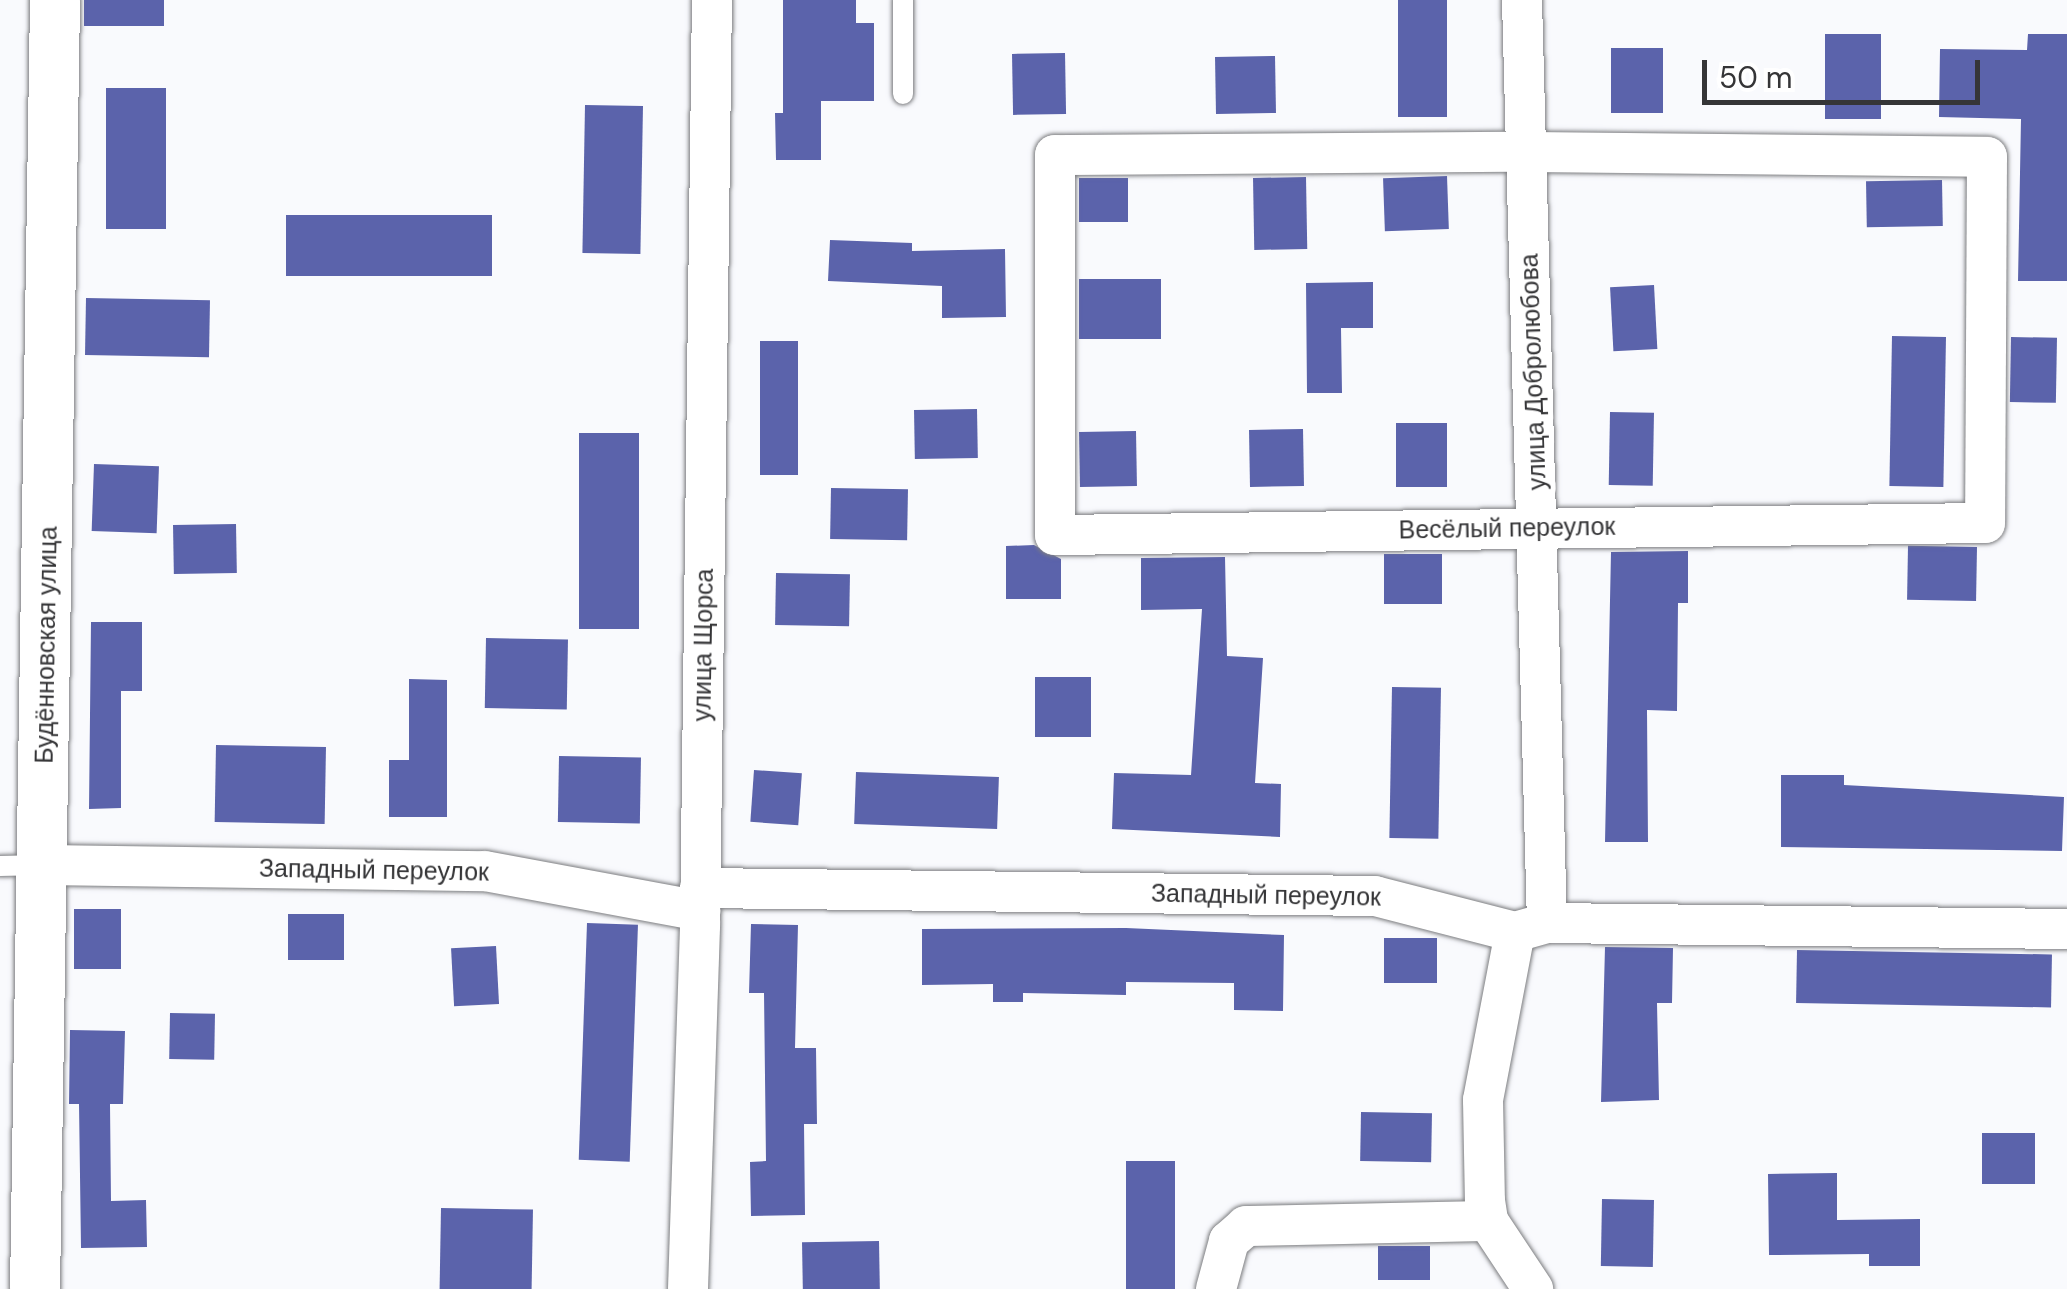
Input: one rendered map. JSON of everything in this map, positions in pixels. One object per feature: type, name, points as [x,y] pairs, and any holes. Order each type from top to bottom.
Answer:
[{"type":"street","name":"Будённовская улица","points":[[36,1289],[22,865],[54,0]]},
{"type":"street","name":"улица Щорса","points":[[688,1289],[700,899],[712,0]]},
{"type":"street","name":"улица Добролюбова","points":[[1488,1221],[1483,1100],[1531,928],[1539,529],[1522,0]]},
{"type":"street","name":"Весёлый переулок","points":[[1527,152],[1986,156],[1985,524],[1054,535],[1055,155],[1527,152]]},
{"type":"street","name":"Западный переулок","points":[[22,865],[485,872],[700,899],[1375,896],[1531,928],[2067,928]]},
{"type":"street","points":[[1216,1289],[1229,1241],[1246,1226],[1488,1221],[1533,1289]]},
{"type":"lane","points":[[903,0],[903,94]]},
{"type":"building","points":[[84,0],[164,0],[164,26],[84,26]]},
{"type":"building","points":[[783,0],[856,0],[856,23],[874,23],[874,101],[821,101],[821,160],[776,160],[775,113],[783,113]]},
{"type":"building","points":[[1398,0],[1447,0],[1447,117],[1398,117]]},
{"type":"building","points":[[1825,34],[1881,34],[1881,119],[1825,119]]},
{"type":"building","points":[[2028,34],[2067,34],[2067,281],[2018,281],[2021,119],[1939,117],[1940,49],[2027,50]]},
{"type":"building","points":[[1611,48],[1663,48],[1663,113],[1611,113]]},
{"type":"building","points":[[1065,53],[1066,114],[1013,115],[1012,54]]},
{"type":"building","points":[[1275,56],[1276,113],[1216,114],[1215,57]]},
{"type":"building","points":[[106,88],[166,88],[166,229],[106,229]]},
{"type":"building","points":[[585,105],[643,106],[640,254],[582,253]]},
{"type":"building","points":[[1447,176],[1449,229],[1385,231],[1383,178]]},
{"type":"building","points":[[1306,177],[1307,249],[1254,250],[1253,178]]},
{"type":"building","points":[[1079,178],[1128,178],[1128,222],[1079,222]]},
{"type":"building","points":[[1942,180],[1943,226],[1867,227],[1866,181]]},
{"type":"building","points":[[286,215],[492,215],[492,276],[286,276]]},
{"type":"building","points":[[830,240],[912,243],[912,251],[1005,249],[1006,317],[942,318],[942,286],[828,281]]},
{"type":"building","points":[[1079,279],[1161,279],[1161,339],[1079,339]]},
{"type":"building","points":[[1373,282],[1373,328],[1341,328],[1342,393],[1307,393],[1306,283]]},
{"type":"building","points":[[1654,285],[1657,349],[1613,351],[1610,287]]},
{"type":"building","points":[[86,298],[210,300],[209,357],[85,355]]},
{"type":"building","points":[[1892,336],[1946,337],[1943,487],[1889,486]]},
{"type":"building","points":[[2011,337],[2057,338],[2056,403],[2010,402]]},
{"type":"building","points":[[760,341],[798,341],[798,475],[760,475]]},
{"type":"building","points":[[977,409],[978,458],[915,459],[914,410]]},
{"type":"building","points":[[1610,412],[1654,413],[1653,486],[1609,485]]},
{"type":"building","points":[[1396,423],[1447,423],[1447,487],[1396,487]]},
{"type":"building","points":[[1303,429],[1304,486],[1250,487],[1249,430]]},
{"type":"building","points":[[1136,431],[1137,486],[1080,487],[1079,432]]},
{"type":"building","points":[[579,433],[639,433],[639,629],[579,629]]},
{"type":"building","points":[[94,464],[159,466],[157,533],[92,531]]},
{"type":"building","points":[[831,488],[908,489],[907,540],[830,539]]},
{"type":"building","points":[[236,524],[237,573],[174,574],[173,525]]},
{"type":"building","points":[[1034,545],[1061,559],[1061,599],[1006,599],[1006,546]]},
{"type":"building","points":[[1908,546],[1977,547],[1976,601],[1907,600]]},
{"type":"building","points":[[1688,551],[1688,603],[1678,603],[1677,711],[1647,710],[1648,842],[1605,842],[1611,552]]},
{"type":"building","points":[[1384,554],[1442,554],[1442,604],[1384,604]]},
{"type":"building","points":[[1225,557],[1227,656],[1263,658],[1255,783],[1281,784],[1280,837],[1112,829],[1114,773],[1191,775],[1202,609],[1141,610],[1141,558]]},
{"type":"building","points":[[776,573],[850,574],[849,626],[775,625]]},
{"type":"building","points":[[91,622],[142,622],[142,691],[121,691],[121,808],[89,809]]},
{"type":"building","points":[[486,638],[568,639],[567,709],[485,708]]},
{"type":"building","points":[[1035,677],[1091,677],[1091,737],[1035,737]]},
{"type":"building","points":[[409,679],[447,680],[447,817],[389,817],[389,760],[409,760]]},
{"type":"building","points":[[1392,687],[1441,688],[1438,839],[1389,838]]},
{"type":"building","points":[[216,745],[326,747],[325,824],[215,822]]},
{"type":"building","points":[[559,756],[641,757],[640,823],[558,822]]},
{"type":"building","points":[[754,770],[802,773],[798,825],[750,822]]},
{"type":"building","points":[[856,772],[999,777],[997,829],[854,824]]},
{"type":"building","points":[[1781,775],[1844,775],[1844,785],[2064,797],[2062,851],[1781,847]]},
{"type":"building","points":[[74,909],[121,909],[121,969],[74,969]]},
{"type":"building","points":[[288,914],[344,914],[344,960],[288,960]]},
{"type":"building","points":[[587,923],[638,925],[630,1162],[579,1160]]},
{"type":"building","points":[[751,924],[798,925],[795,1048],[816,1048],[817,1124],[804,1124],[805,1215],[751,1216],[750,1162],[766,1161],[764,993],[749,993]]},
{"type":"building","points":[[1126,928],[1284,935],[1283,1011],[1234,1010],[1234,983],[1126,982],[1126,995],[1023,993],[1023,1002],[993,1002],[993,984],[922,985],[922,929]]},
{"type":"building","points":[[1384,938],[1437,938],[1437,983],[1384,983]]},
{"type":"building","points":[[496,946],[499,1004],[454,1006],[451,948]]},
{"type":"building","points":[[1605,947],[1673,948],[1672,1003],[1657,1003],[1659,1100],[1601,1102]]},
{"type":"building","points":[[1797,950],[2052,954],[2051,1007],[1796,1003]]},
{"type":"building","points":[[170,1013],[215,1014],[214,1060],[169,1059]]},
{"type":"building","points":[[70,1030],[125,1031],[123,1104],[110,1104],[111,1201],[146,1200],[147,1247],[81,1248],[79,1104],[69,1104]]},
{"type":"building","points":[[1361,1112],[1432,1113],[1431,1162],[1360,1161]]},
{"type":"building","points":[[1982,1133],[2035,1133],[2035,1184],[1982,1184]]},
{"type":"building","points":[[1126,1161],[1175,1161],[1175,1289],[1126,1289]]},
{"type":"building","points":[[1837,1173],[1837,1220],[1920,1219],[1920,1266],[1869,1266],[1869,1254],[1769,1255],[1768,1174]]},
{"type":"building","points":[[1602,1199],[1654,1200],[1653,1267],[1601,1266]]},
{"type":"building","points":[[441,1208],[533,1210],[532,1289],[440,1289]]},
{"type":"building","points":[[879,1241],[880,1289],[803,1289],[802,1242]]},
{"type":"building","points":[[1378,1246],[1430,1246],[1430,1280],[1378,1280]]}]
